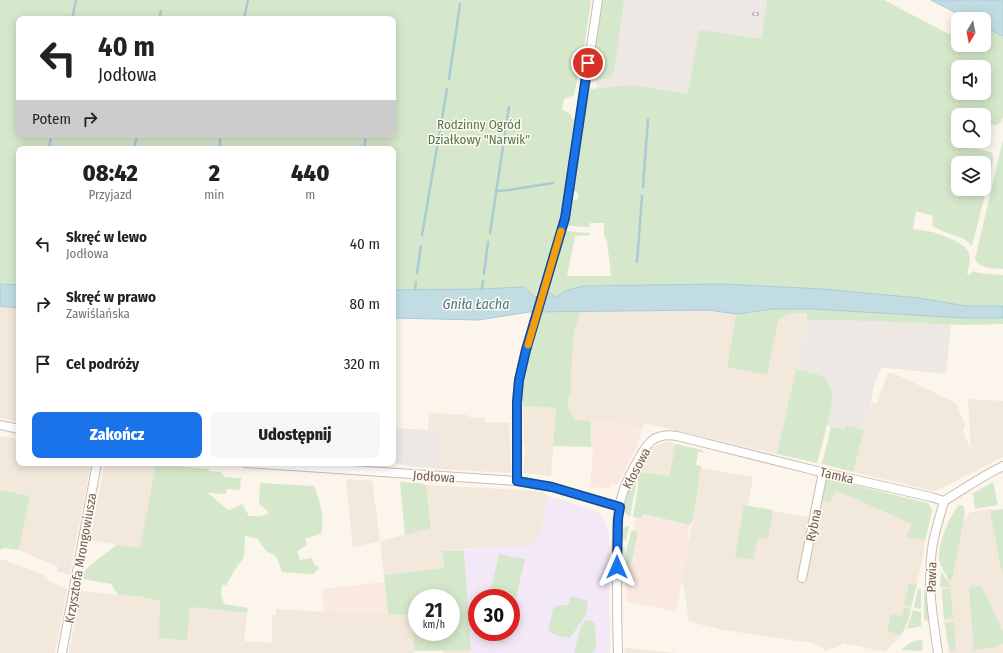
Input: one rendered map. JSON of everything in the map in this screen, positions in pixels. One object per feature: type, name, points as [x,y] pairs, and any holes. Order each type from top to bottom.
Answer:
[{"type":"street","points":[[517,481],[517,402],[519,380],[565,218],[598,0]]},
{"type":"street","points":[[0,425],[16,428]]},
{"type":"street","name":"Tamka","points":[[663,435],[677,436],[944,501]]},
{"type":"street","name":"Kłosowa","points":[[618,653],[617,543],[618,519],[623,492],[644,448],[656,437],[663,435]]},
{"type":"street","name":"Krzysztofa Mrongowiusza","points":[[62,653],[97,466]]},
{"type":"street","name":"Jodłowa","points":[[291,466],[517,481],[552,487],[620,507]]},
{"type":"street","points":[[944,501],[974,481],[1003,466]]},
{"type":"street","name":"Rybna","points":[[802,578],[823,472]]},
{"type":"street","name":"Pawia","points":[[938,653],[930,586],[932,550],[935,531],[944,501]]},
{"type":"shaded area","points":[[607,0],[784,0],[766,125],[600,91],[597,89],[595,76]]},
{"type":"shaded area","points":[[0,306],[16,308],[16,421],[0,418]]},
{"type":"shaded area","points":[[709,310],[736,314],[727,367],[767,375],[778,320],[784,315],[792,313],[807,313],[777,454],[645,423],[642,429],[616,422],[576,420],[572,416],[568,400],[571,390],[574,331],[581,311]]},
{"type":"shaded area","points":[[806,320],[951,324],[946,374],[881,368],[875,383],[864,430],[847,425],[845,430],[826,426],[831,410],[826,378],[796,369]]},
{"type":"shaded area","points":[[888,373],[893,373],[956,403],[965,425],[963,431],[971,450],[968,399],[1003,401],[1003,457],[934,491],[853,472],[871,402],[877,403]]},
{"type":"shaded area","points":[[523,406],[556,408],[551,476],[523,473],[526,446],[524,446]]},
{"type":"shaded area","points":[[429,413],[467,415],[468,417],[485,418],[485,422],[509,423],[511,473],[441,469],[441,431],[428,430]]},
{"type":"shaded area","points":[[591,421],[616,422],[642,429],[637,447],[616,486],[614,483],[610,486],[610,488],[590,487],[593,451],[591,447]]},
{"type":"shaded area","points":[[396,428],[441,431],[441,469],[396,464]]},
{"type":"shaded area","points":[[0,436],[16,439],[16,466],[90,466],[72,562],[60,559],[58,567],[19,550],[29,496],[0,490]]},
{"type":"shaded area","points":[[666,442],[676,444],[669,476],[639,472],[651,450],[655,446]]},
{"type":"shaded area","points":[[104,466],[156,466],[140,549],[90,540]]},
{"type":"shaded area","points":[[701,468],[753,477],[748,506],[817,519],[825,478],[929,504],[932,511],[923,556],[906,627],[901,635],[885,652],[843,643],[825,651],[813,643],[723,630],[689,621],[682,579]]},
{"type":"shaded area","points":[[346,479],[372,481],[380,541],[353,547]]},
{"type":"shaded area","points":[[426,485],[521,490],[547,494],[541,533],[530,548],[485,547],[443,551],[444,568],[384,575],[380,541],[431,528]]},
{"type":"shaded area","points":[[547,496],[600,513],[609,532],[610,653],[471,653],[470,641],[520,641],[520,589],[468,589],[468,609],[464,550],[485,547],[530,547],[541,533]]},
{"type":"shaded area","points":[[1003,509],[1003,653],[949,653],[941,587],[946,587],[948,568],[960,528],[966,518],[970,512]]},
{"type":"shaded area","points":[[643,514],[690,525],[687,539],[689,540],[676,612],[626,601],[626,580],[636,518],[642,519]]},
{"type":"shaded area","points":[[0,559],[44,575],[51,582],[67,589],[55,653],[0,653]]},
{"type":"shaded area","points":[[59,559],[72,562],[70,575],[57,571]]},
{"type":"shaded area","points":[[384,582],[388,614],[324,612],[322,589]]},
{"type":"shaded area","points":[[81,591],[137,596],[161,601],[159,638],[186,641],[190,607],[247,613],[244,641],[272,643],[272,616],[276,615],[276,609],[408,615],[408,641],[413,641],[414,653],[69,653]]},
{"type":"shaded area","points":[[624,647],[637,649],[676,653],[625,653]]},
{"type":"shaded area","points":[[443,650],[471,650],[471,653],[443,653]]},
{"type":"green space","name":"Rodzinny Ogród Działkowy \"Narwik\"","points":[[0,0],[591,0],[585,41],[574,95],[564,99],[562,109],[570,114],[574,122],[560,216],[548,260],[535,297],[523,287],[396,290],[396,146],[16,146],[16,285],[0,284]]},
{"type":"green space","points":[[602,0],[624,0],[614,72],[609,78],[593,81],[591,80],[591,76]]},
{"type":"green space","points":[[767,0],[884,0],[951,35],[951,52],[991,52],[991,30],[1003,36],[1003,117],[1001,122],[996,125],[991,124],[991,108],[951,108],[951,148],[971,148],[992,152],[993,157],[991,171],[991,156],[951,156],[951,196],[985,196],[972,246],[961,238],[932,226],[933,216],[916,211],[913,229],[942,235],[964,246],[970,256],[970,264],[967,273],[969,275],[974,271],[978,273],[1003,275],[1003,306],[966,306],[823,289],[722,284],[584,286],[568,290],[555,298],[548,291],[565,231],[590,233],[590,235],[575,236],[567,276],[611,276],[607,241],[604,235],[604,223],[590,223],[590,227],[567,226],[571,202],[578,199],[578,193],[573,190],[588,96],[591,89],[631,85],[688,94],[699,30],[762,39]]},
{"type":"green space","points":[[1003,140],[1003,269],[980,265],[975,259]]},
{"type":"green space","points":[[773,309],[831,310],[1003,318],[1003,324],[964,325],[806,320],[807,313],[791,314],[778,321],[767,375],[727,367],[736,314]]},
{"type":"green space","points":[[581,311],[574,331],[571,390],[568,400],[572,416],[576,420],[591,421],[591,447],[553,446],[556,408],[523,406],[522,385],[542,312]]},
{"type":"green space","points":[[796,369],[826,377],[832,394],[831,410],[817,463],[777,454]]},
{"type":"green space","points":[[846,425],[864,430],[853,472],[822,464],[831,427],[845,430]]},
{"type":"green space","points":[[676,444],[702,450],[704,453],[698,452],[696,465],[701,467],[693,520],[690,525],[643,514],[642,519],[633,517],[639,472],[669,476]]},
{"type":"green space","points":[[156,466],[177,466],[209,469],[209,471],[221,472],[225,477],[241,478],[240,490],[227,489],[226,494],[208,493],[228,510],[242,504],[249,516],[268,514],[267,510],[259,504],[260,483],[314,486],[321,510],[321,534],[305,539],[307,545],[297,551],[300,560],[312,558],[314,564],[319,568],[314,574],[282,572],[276,556],[266,551],[258,539],[245,536],[244,557],[226,585],[222,585],[221,595],[224,604],[248,608],[247,613],[190,607],[187,641],[159,638],[160,601],[137,596],[118,595],[111,584],[83,579],[85,570],[117,545],[140,548]]},
{"type":"green space","points":[[635,476],[636,485],[630,516],[625,513],[624,509],[627,494]]},
{"type":"green space","points":[[825,478],[927,503],[932,511],[925,540],[906,537],[912,524],[836,490],[830,503],[821,499]]},
{"type":"green space","points":[[400,482],[426,485],[431,528],[405,535]]},
{"type":"green space","points":[[993,482],[998,505],[975,509],[973,493]]},
{"type":"green space","points":[[0,490],[30,496],[19,550],[4,548],[0,550]]},
{"type":"green space","points":[[744,505],[773,510],[768,539],[758,537],[753,560],[735,557]]},
{"type":"green space","points":[[959,505],[964,507],[965,513],[952,579],[949,580],[940,563],[939,550],[947,525]]},
{"type":"green space","points":[[1003,509],[1003,572],[1002,573],[990,511]]},
{"type":"green space","points":[[626,526],[629,526],[626,540],[621,540],[622,530]]},
{"type":"green space","points":[[633,530],[638,534],[628,577],[625,576],[627,549],[631,532]]},
{"type":"green space","points":[[464,550],[468,607],[468,641],[470,641],[471,650],[414,651],[413,641],[460,641],[460,589],[408,589],[408,615],[388,614],[384,575],[444,568],[442,551]]},
{"type":"green space","points":[[499,554],[525,559],[518,589],[491,589]]},
{"type":"green space","points":[[941,571],[950,585],[949,587],[940,587]]},
{"type":"green space","points":[[909,583],[917,585],[911,607],[904,605]]},
{"type":"green space","points":[[981,586],[1003,632],[1003,643],[996,647],[974,650],[969,588]]},
{"type":"green space","points":[[918,588],[921,589],[920,609],[914,607]]},
{"type":"green space","points":[[925,589],[929,621],[924,619]]},
{"type":"green space","points":[[950,589],[953,618],[944,619],[942,590]]},
{"type":"green space","points":[[570,596],[588,601],[586,614],[570,638],[554,634],[548,629],[553,609],[558,605],[566,605],[569,603]]},
{"type":"green space","points":[[904,608],[911,609],[908,621],[901,635],[887,631],[891,614],[901,616]]},
{"type":"green space","points":[[913,610],[921,612],[921,626],[907,629]]},
{"type":"green space","points":[[588,620],[595,624],[596,648],[592,653],[574,653],[581,626]]},
{"type":"green space","points":[[954,622],[956,650],[950,651],[945,623]]},
{"type":"green space","points":[[918,640],[922,640],[923,649],[920,651],[901,650],[907,645]]},
{"type":"green space","points":[[494,641],[505,641],[504,643]]},
{"type":"water","points":[[931,0],[1003,0],[1003,36],[991,30],[991,12],[954,12]]},
{"type":"water","points":[[0,284],[16,285],[16,308],[0,306]]},
{"type":"water","name":"Gniła Łacha","points":[[722,284],[823,289],[919,298],[966,306],[1003,306],[1003,318],[964,318],[813,309],[773,309],[736,314],[709,310],[529,312],[479,320],[396,318],[396,290],[523,287],[535,297],[550,293],[555,297],[568,290],[584,286]]},
{"type":"waterway","points":[[73,16],[76,0]]},
{"type":"waterway","points":[[245,16],[248,0]]},
{"type":"waterway","points":[[449,79],[460,4]]},
{"type":"waterway","points":[[160,16],[161,11]]},
{"type":"waterway","points":[[422,235],[447,89]]},
{"type":"waterway","points":[[490,233],[509,107]]},
{"type":"waterway","points":[[643,187],[648,119]]},
{"type":"waterway","points":[[49,146],[51,138]]},
{"type":"waterway","points":[[135,146],[136,138]]},
{"type":"waterway","points":[[219,146],[221,138]]},
{"type":"waterway","points":[[364,146],[366,138]]},
{"type":"waterway","points":[[497,191],[553,183]]},
{"type":"waterway","points":[[637,262],[642,196]]},
{"type":"waterway","points":[[484,274],[488,242]]},
{"type":"waterway","points":[[417,273],[421,246]]},
{"type":"waterway","points":[[482,289],[483,281]]},
{"type":"waterway","points":[[415,290],[416,282]]},
{"type":"slow traffic","points":[[528,345],[561,231]]},
{"type":"route","points":[[588,63],[565,218],[526,350],[519,380],[517,402],[517,481],[552,487],[620,507],[618,519],[617,567]]}]
